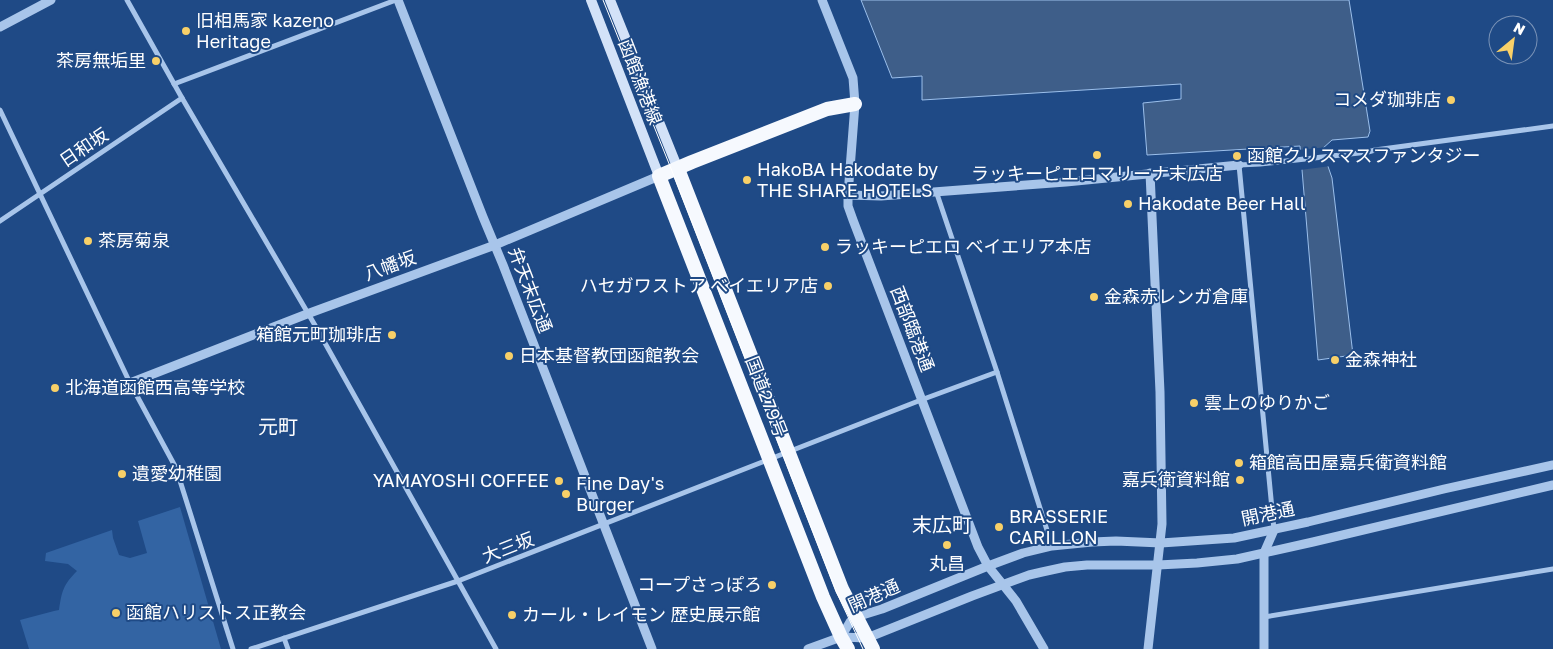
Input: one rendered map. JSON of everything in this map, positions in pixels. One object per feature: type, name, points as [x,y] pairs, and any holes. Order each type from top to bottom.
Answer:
[{"type":"highway","points":[[659,176],[827,109],[855,104]]},
{"type":"highway","name":"国道279号","points":[[678,169],[842,589],[870,643]]},
{"type":"highway","name":"国道279号","points":[[659,176],[823,597],[845,643]]},
{"type":"main road","name":"函館漁港線","points":[[591,0],[659,176]]},
{"type":"main road","name":"函館漁港線","points":[[610,0],[678,169]]},
{"type":"street","points":[[0,27],[51,0]]},
{"type":"street","points":[[127,0],[496,649]]},
{"type":"street","points":[[174,84],[397,0]]},
{"type":"street","name":"弁天末広通","points":[[397,0],[482,217],[495,245],[652,649]]},
{"type":"street","name":"西部臨港通","points":[[822,0],[853,78],[855,104],[848,206],[978,547],[988,566],[1016,601],[1044,649]]},
{"type":"street","name":"日和坂","points":[[0,221],[182,98]]},
{"type":"street","points":[[0,110],[130,382],[176,468],[233,649]]},
{"type":"street","points":[[848,195],[880,196],[1066,182],[1260,164],[1368,152],[1553,126]]},
{"type":"street","points":[[1239,165],[1274,530],[1264,553],[1264,649]]},
{"type":"street","points":[[1148,649],[1162,524],[1160,392],[1150,173]]},
{"type":"street","name":"八幡坂","points":[[130,382],[495,245],[659,176]]},
{"type":"street","points":[[936,191],[997,372],[1052,546]]},
{"type":"street","name":"大三坂","points":[[251,649],[458,582],[921,400],[997,372]]},
{"type":"street","name":"開港通","points":[[1553,465],[1234,538],[1161,543],[1116,541],[1052,546],[1023,553],[856,618],[850,622],[845,643],[870,643],[1029,575],[1065,567],[1087,565],[1158,565],[1238,559],[1553,485]]},
{"type":"street","points":[[1264,617],[1553,569]]},
{"type":"street","points":[[284,638],[288,649]]},
{"type":"street","points":[[808,649],[845,643]]},
{"type":"shaded area","points":[[861,0],[1349,0],[1370,131],[1368,137],[1332,140],[1322,149],[1332,178],[1353,355],[1318,360],[1300,146],[1147,155],[1143,103],[1181,99],[1181,84],[922,100],[922,76],[892,78]]},
{"type":"shaded area","points":[[180,507],[221,649],[29,649],[20,620],[59,610],[64,589],[77,571],[68,564],[45,561],[46,553],[112,530],[119,555],[130,558],[147,553],[138,521]]},
{"type":"pier","points":[[1328,147],[1325,150],[1331,166],[1300,170],[1298,150]]},
{"type":"tram line","points":[[603,0],[836,591],[863,649]]},
{"type":"place","name":"旧相馬家 kazeno Heritage","points":[[186,31]]},
{"type":"place","name":"茶房無垢里","points":[[156,61]]},
{"type":"place","name":"コメダ珈琲店","points":[[1451,100]]},
{"type":"place","name":"ラッキーピエロマリーナ末広店","points":[[1097,155]]},
{"type":"place","name":"函館クリスマスファンタジー","points":[[1237,156]]},
{"type":"place","name":"HakoBA Hakodate by THE SHARE HOTELS","points":[[747,180]]},
{"type":"place","name":"Hakodate Beer Hall","points":[[1128,204]]},
{"type":"place","name":"茶房菊泉","points":[[88,241]]},
{"type":"place","name":"ラッキーピエロ ベイエリア本店","points":[[825,247]]},
{"type":"place","name":"ハセガワストア べイエリア店","points":[[828,286]]},
{"type":"place","name":"金森赤レンガ倉庫","points":[[1094,297]]},
{"type":"place","name":"箱館元町珈琲店","points":[[392,335]]},
{"type":"place","name":"日本基督教団函館教会","points":[[509,356]]},
{"type":"place","name":"金森神社","points":[[1335,360]]},
{"type":"place","name":"北海道函館西高等学校","points":[[55,388]]},
{"type":"place","name":"雲上のゆりかご","points":[[1194,403]]},
{"type":"place","name":"箱館高田屋嘉兵衛資料館","points":[[1239,463]]},
{"type":"place","name":"遺愛幼稚園","points":[[122,474]]},
{"type":"place","name":"嘉兵衛資料館","points":[[1240,480]]},
{"type":"place","name":"YAMAYOSHI COFFEE","points":[[559,481]]},
{"type":"place","name":"Fine Day's Burger","points":[[566,494]]},
{"type":"place","name":"BRASSERIE CARILLON","points":[[999,527]]},
{"type":"place","name":"丸昌","points":[[947,545]]},
{"type":"place","name":"コープさっぽろ","points":[[772,585]]},
{"type":"place","name":"函館ハリストス正教会","points":[[116,613]]},
{"type":"place","name":"カール・レイモン 歴史展示館","points":[[512,615]]},
{"type":"district","name":"元町","points":[[278,427]]},
{"type":"district","name":"末広町","points":[[942,525]]}]
